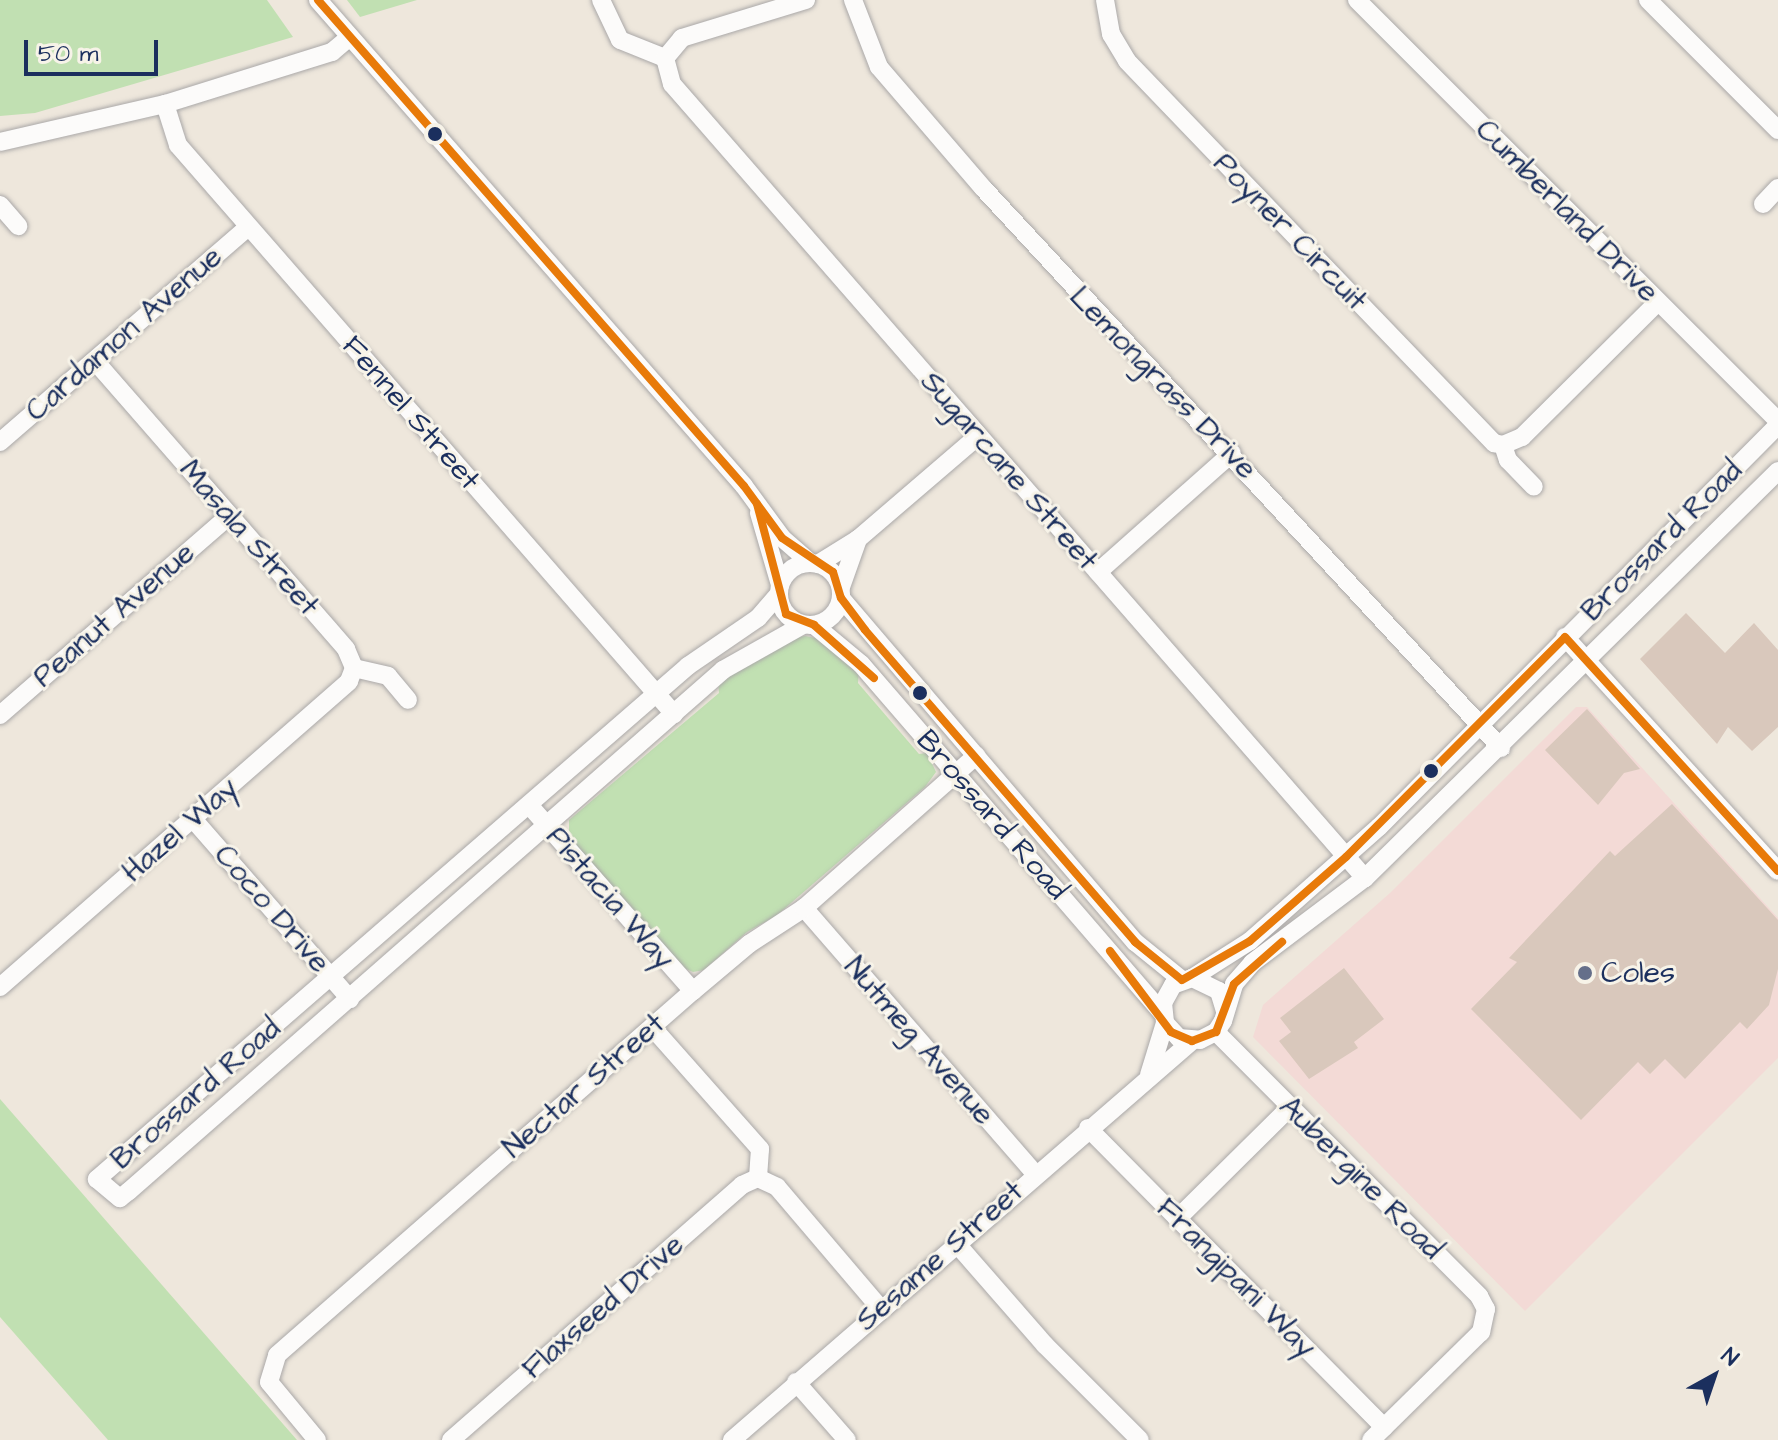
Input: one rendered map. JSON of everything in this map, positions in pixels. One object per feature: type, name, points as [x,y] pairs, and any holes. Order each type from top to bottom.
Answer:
[{"type":"street","points":[[318,0],[756,503],[782,538],[815,563],[833,572],[841,593]]},
{"type":"street","points":[[601,0],[620,40],[665,58],[695,31],[806,0]]},
{"type":"street","name":"Lemongrass Drive","points":[[853,0],[879,67],[1062,277],[1232,453],[1501,748]]},
{"type":"street","name":"Poyner Circuit","points":[[1105,0],[1111,34],[1127,61],[1484,435],[1503,445],[1508,460],[1534,487]]},
{"type":"street","name":"Cumberland Drive","points":[[1357,0],[1778,423]]},
{"type":"street","points":[[1648,0],[1778,130]]},
{"type":"street","points":[[0,142],[165,104],[332,52],[350,37]]},
{"type":"street","name":"Sugarcane Street","points":[[665,58],[672,84],[1365,878]]},
{"type":"street","name":"Fennel Street","points":[[165,104],[178,145],[674,714]]},
{"type":"street","points":[[1763,204],[1778,188]]},
{"type":"street","points":[[0,205],[18,226]]},
{"type":"street","name":"Cardamon Avenue","points":[[0,442],[248,227]]},
{"type":"street","points":[[1503,445],[1531,428],[1658,302]]},
{"type":"street","name":"Masala Street","points":[[95,361],[346,649],[354,668]]},
{"type":"street","name":"Brossard Road","points":[[841,593],[1135,942],[1187,979],[1250,941],[1346,857],[1778,423]]},
{"type":"street","points":[[779,590],[792,568],[815,563],[858,539],[978,436]]},
{"type":"street","points":[[1098,572],[1232,453]]},
{"type":"street","name":"Brossard Road","points":[[1225,1011],[1234,984],[1252,963],[1365,878],[1501,748],[1778,471]]},
{"type":"street","points":[[756,503],[786,614],[809,625],[832,616],[858,539]]},
{"type":"street","name":"Peanut Avenue","points":[[0,715],[229,516]]},
{"type":"street","name":"Brossard Road","points":[[779,590],[758,618],[707,650],[97,1179],[120,1198],[750,650],[809,625],[861,664],[1164,1018]]},
{"type":"street","points":[[1565,637],[1778,871]]},
{"type":"street","points":[[354,668],[388,676],[408,700]]},
{"type":"street","name":"Hazel Way","points":[[0,987],[349,681],[354,668]]},
{"type":"street","name":"Nectar Street","points":[[317,1440],[269,1382],[277,1355],[693,991],[749,944],[804,908],[976,756]]},
{"type":"street","name":"Pistacia Way","points":[[529,805],[693,991]]},
{"type":"street","name":"Coco Drive","points":[[193,819],[350,999]]},
{"type":"street","name":"Nutmeg Avenue","points":[[804,908],[1035,1174]]},
{"type":"street","points":[[1149,1075],[1164,1018],[1166,993],[1187,979],[1219,991],[1225,1011],[1216,1032],[1192,1041],[1179,1038],[1164,1018]]},
{"type":"street","points":[[652,1027],[760,1149],[758,1178],[777,1187],[880,1308]]},
{"type":"street","name":"Aubergine Road","points":[[1216,1032],[1479,1296],[1486,1309],[1481,1332],[1377,1434]]},
{"type":"street","name":"Sesame Street","points":[[732,1440],[880,1308],[1192,1041]]},
{"type":"street","points":[[1177,1219],[1290,1107]]},
{"type":"street","name":"Frangipani Way","points":[[1088,1128],[1377,1434]]},
{"type":"street","name":"Flaxseed Drive","points":[[451,1440],[742,1185],[758,1178]]},
{"type":"street","points":[[956,1243],[1045,1345],[1140,1440]]},
{"type":"street","points":[[796,1382],[847,1440]]},
{"type":"shaded area","points":[[1576,707],[1587,707],[1778,918],[1778,1058],[1525,1311],[1253,1037],[1263,1005],[1390,893]]},
{"type":"green space","points":[[0,0],[267,0],[293,37],[35,113],[0,116]]},
{"type":"green space","points":[[347,0],[417,0],[360,17]]},
{"type":"green space","points":[[805,636],[821,639],[859,668],[858,683],[919,754],[927,753],[936,772],[925,787],[776,916],[747,932],[704,970],[693,972],[684,968],[569,839],[569,820],[719,693],[718,681],[791,638]]},
{"type":"green space","points":[[0,1099],[297,1440],[108,1440],[0,1317]]},
{"type":"building","points":[[1686,613],[1725,653],[1754,623],[1778,650],[1778,727],[1752,751],[1728,727],[1717,744],[1640,659]]},
{"type":"building","points":[[1587,709],[1640,769],[1624,773],[1598,805],[1545,750]]},
{"type":"building","points":[[1672,804],[1778,920],[1778,969],[1769,1005],[1747,1029],[1740,1022],[1685,1079],[1665,1059],[1650,1074],[1638,1062],[1581,1120],[1471,1009],[1517,962],[1509,958],[1610,851],[1615,856]]},
{"type":"building","points":[[1344,968],[1384,1019],[1354,1042],[1358,1048],[1309,1079],[1279,1041],[1291,1032],[1280,1018]]},
{"type":"transit line","points":[[318,0],[744,486],[782,538],[833,572],[841,598],[865,630],[1135,942],[1182,980],[1250,941],[1346,857],[1565,637],[1778,871]]},
{"type":"transit line","points":[[757,504],[786,614],[814,625],[874,678]]},
{"type":"transit line","points":[[1110,951],[1171,1032],[1192,1041],[1216,1032],[1234,984],[1282,942]]},
{"type":"place","name":"Coles","points":[[1585,973]]}]
